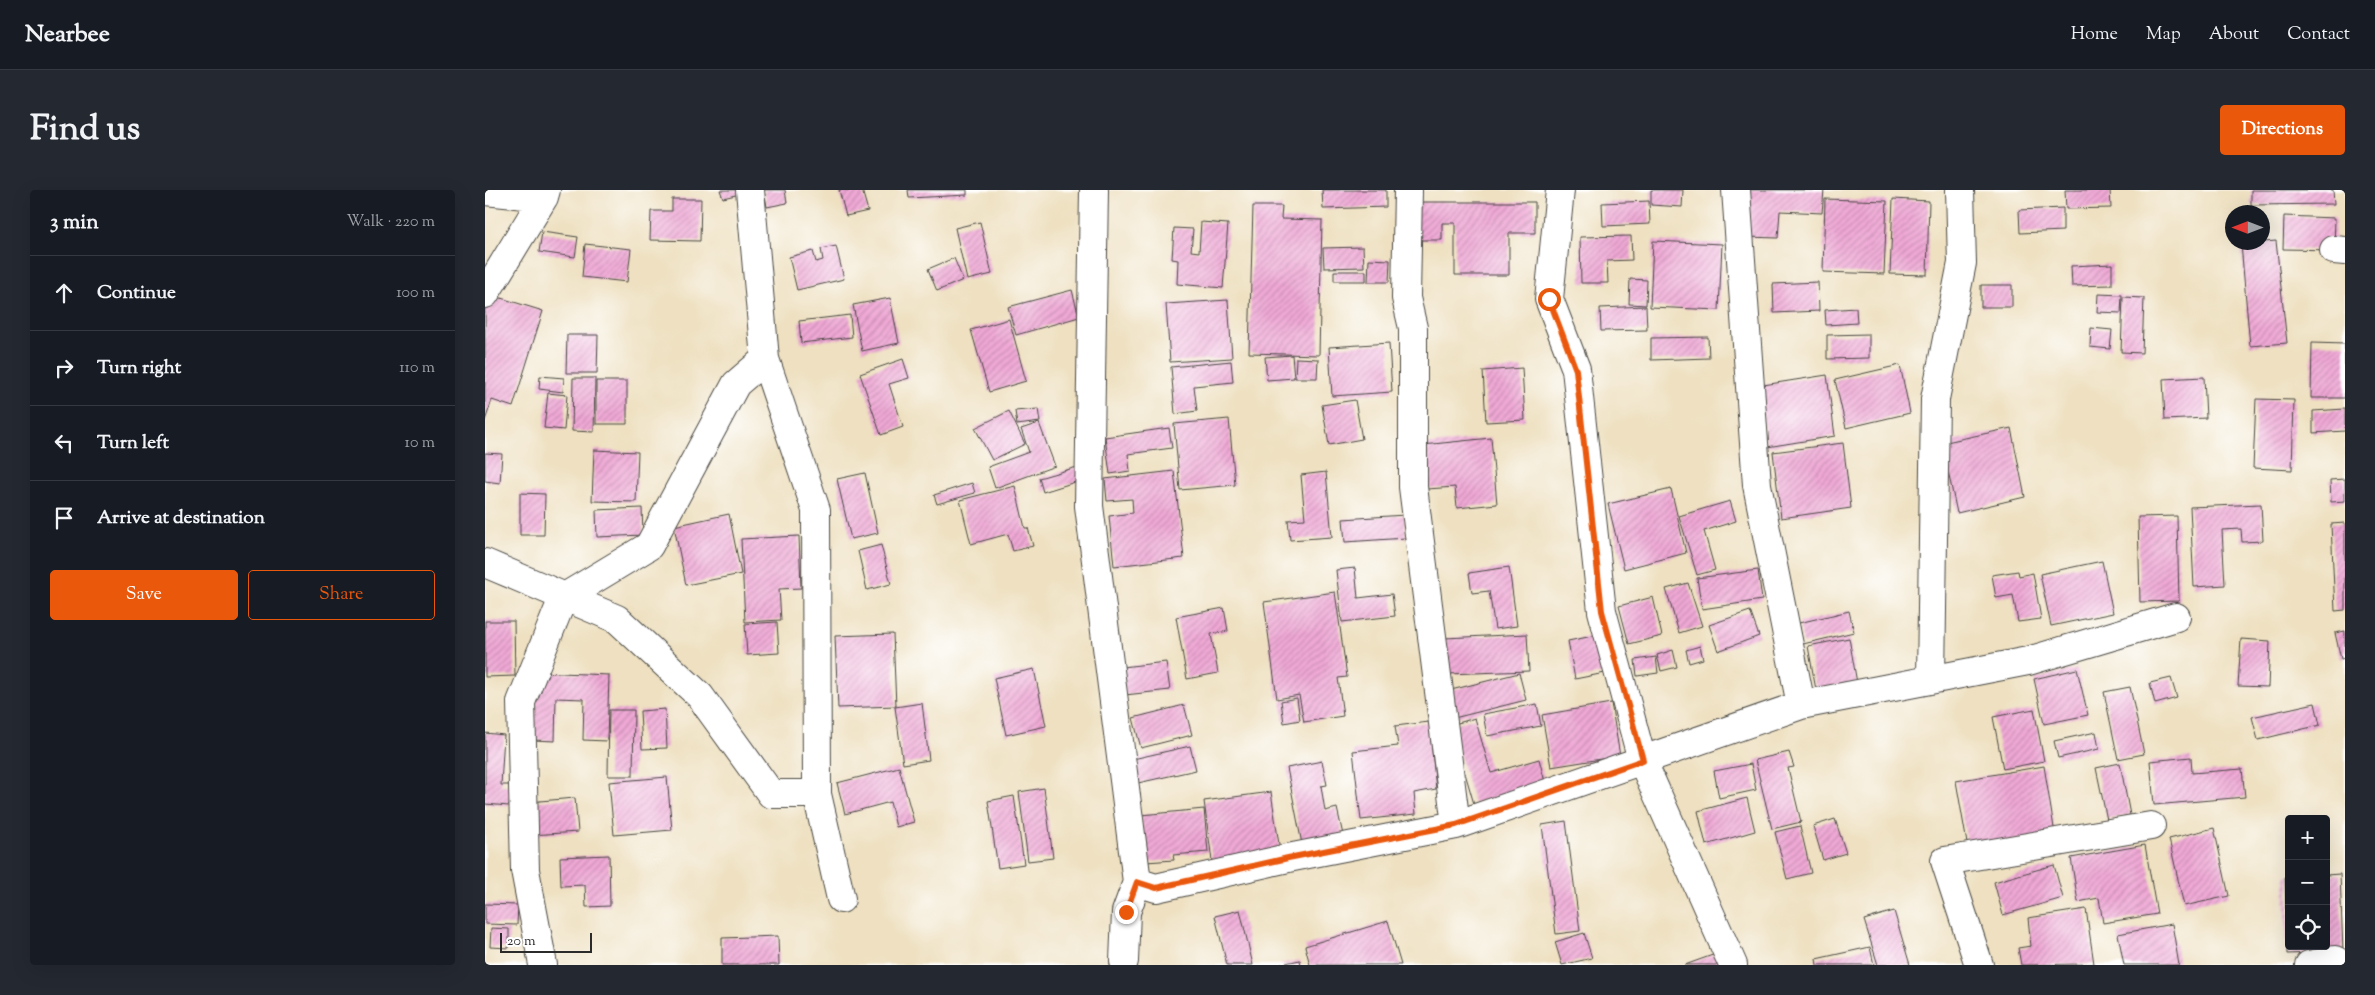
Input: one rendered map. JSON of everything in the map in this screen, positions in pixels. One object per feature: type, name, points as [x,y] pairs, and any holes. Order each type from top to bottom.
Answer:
[{"type":"street","points":[[750,190],[765,359],[816,510],[817,794],[841,899]]},
{"type":"street","points":[[1094,190],[1089,506],[1137,882],[1126,912],[1124,961]]},
{"type":"street","points":[[1408,190],[1406,298],[1413,328],[1413,487],[1456,825]]},
{"type":"street","points":[[1560,190],[1549,299],[1576,370],[1602,611],[1643,760],[1733,965]]},
{"type":"street","points":[[1736,190],[1757,485],[1801,705]]},
{"type":"street","points":[[1931,679],[1935,399],[1961,263],[1960,190]]},
{"type":"street","points":[[485,192],[545,194],[485,294]]},
{"type":"street","points":[[543,965],[525,870],[521,702],[563,598],[649,546],[736,384],[765,359]]},
{"type":"street","points":[[485,563],[563,598],[617,619],[693,690],[771,794],[817,794]]},
{"type":"street","points":[[1137,882],[1156,888],[1288,858],[1456,825],[1801,705],[2028,661],[2176,617]]},
{"type":"street","points":[[1979,965],[1945,861],[2151,826]]},
{"type":"street","points":[[2309,965],[2335,960],[2342,965]]},
{"type":"building","points":[[720,190],[739,190],[740,194],[723,198]]},
{"type":"building","points":[[764,190],[785,190],[787,203],[767,207]]},
{"type":"building","points":[[839,190],[862,190],[868,211],[846,216]]},
{"type":"building","points":[[908,190],[967,190],[967,195],[909,198]]},
{"type":"building","points":[[1322,190],[1386,190],[1386,207],[1323,209]]},
{"type":"building","points":[[1651,190],[1683,190],[1682,207],[1651,205]]},
{"type":"building","points":[[1748,190],[1824,190],[1822,213],[1780,211],[1778,238],[1746,237]]},
{"type":"building","points":[[2065,190],[2110,190],[2111,208],[2066,209]]},
{"type":"building","points":[[2251,190],[2333,190],[2334,204],[2251,205]]},
{"type":"building","points":[[672,199],[701,199],[700,241],[650,240],[651,211],[672,211]]},
{"type":"building","points":[[1825,199],[1887,201],[1884,274],[1823,272]]},
{"type":"building","points":[[1893,199],[1929,201],[1927,275],[1890,274]]},
{"type":"building","points":[[1649,201],[1650,224],[1603,226],[1602,203]]},
{"type":"building","points":[[1412,202],[1535,202],[1535,233],[1509,233],[1509,275],[1455,275],[1455,223],[1442,223],[1442,240],[1412,240]]},
{"type":"building","points":[[1253,206],[1282,206],[1281,219],[1322,220],[1319,355],[1249,353]]},
{"type":"building","points":[[2063,208],[2063,231],[2020,233],[2019,210]]},
{"type":"building","points":[[2284,216],[2335,218],[2334,250],[2283,249]]},
{"type":"building","points":[[980,222],[992,274],[967,280],[955,228]]},
{"type":"building","points":[[1201,222],[1228,224],[1223,288],[1177,284],[1178,260],[1172,259],[1174,228],[1193,229],[1191,251],[1199,252]]},
{"type":"building","points":[[542,232],[578,237],[575,257],[539,252]]},
{"type":"building","points":[[1631,236],[1632,260],[1607,261],[1608,283],[1581,283],[1580,237]]},
{"type":"building","points":[[1653,241],[1722,244],[1719,310],[1650,307]]},
{"type":"building","points":[[2276,241],[2287,343],[2250,346],[2242,250],[2270,250],[2270,242]]},
{"type":"building","points":[[585,244],[631,249],[627,282],[582,277]]},
{"type":"building","points":[[836,246],[844,279],[797,290],[789,257],[813,251],[816,262],[823,260],[821,249]]},
{"type":"building","points":[[1363,247],[1364,267],[1324,268],[1323,248]]},
{"type":"building","points":[[954,258],[963,280],[937,291],[928,269]]},
{"type":"building","points":[[1369,259],[1390,260],[1389,282],[1368,282]]},
{"type":"building","points":[[2112,264],[2112,285],[2072,286],[2071,266]]},
{"type":"building","points":[[1334,271],[1366,271],[1366,281],[1334,281]]},
{"type":"building","points":[[1630,279],[1647,280],[1646,305],[1629,304]]},
{"type":"building","points":[[1818,282],[1819,311],[1774,313],[1773,284]]},
{"type":"building","points":[[1981,285],[2012,285],[2012,307],[1981,307]]},
{"type":"building","points":[[1072,290],[1079,317],[1016,335],[1008,307]]},
{"type":"building","points":[[488,294],[543,311],[513,407],[492,400],[485,421],[485,305]]},
{"type":"building","points":[[2098,294],[2122,295],[2121,313],[2097,312]]},
{"type":"building","points":[[2123,297],[2144,298],[2142,353],[2121,352]]},
{"type":"building","points":[[890,298],[899,343],[862,351],[853,305]]},
{"type":"building","points":[[1228,300],[1232,358],[1170,362],[1166,304]]},
{"type":"building","points":[[1646,306],[1647,330],[1601,331],[1600,308]]},
{"type":"building","points":[[1856,308],[1857,323],[1826,325],[1825,310]]},
{"type":"building","points":[[850,315],[852,337],[801,343],[799,321]]},
{"type":"building","points":[[1009,319],[1026,381],[989,392],[971,330]]},
{"type":"building","points":[[2091,328],[2112,330],[2110,349],[2090,347]]},
{"type":"building","points":[[1869,334],[1869,358],[1827,359],[1827,335]]},
{"type":"building","points":[[567,335],[598,335],[597,373],[566,373]]},
{"type":"building","points":[[1708,337],[1709,358],[1651,360],[1651,338]]},
{"type":"building","points":[[1389,343],[1392,392],[1332,396],[1329,347]]},
{"type":"building","points":[[2312,343],[2345,344],[2345,398],[2311,398]]},
{"type":"building","points":[[1292,355],[1294,378],[1267,380],[1265,357]]},
{"type":"building","points":[[1296,358],[1318,359],[1317,378],[1295,378]]},
{"type":"building","points":[[903,359],[909,378],[889,384],[903,427],[881,435],[860,374]]},
{"type":"building","points":[[1231,361],[1233,382],[1194,386],[1197,411],[1175,414],[1171,367]]},
{"type":"building","points":[[1900,365],[1910,413],[1846,428],[1835,380]]},
{"type":"building","points":[[1522,368],[1525,420],[1486,422],[1483,371]]},
{"type":"building","points":[[1827,375],[1835,436],[1767,447],[1757,386]]},
{"type":"building","points":[[540,376],[564,378],[563,392],[539,389]]},
{"type":"building","points":[[2204,377],[2206,418],[2165,420],[2163,379]]},
{"type":"building","points":[[573,378],[595,378],[594,432],[572,431]]},
{"type":"building","points":[[596,381],[627,381],[627,424],[596,424]]},
{"type":"building","points":[[548,393],[567,395],[564,430],[544,428]]},
{"type":"building","points":[[2256,399],[2294,400],[2292,470],[2253,468]]},
{"type":"building","points":[[1355,400],[1362,439],[1329,445],[1322,405]]},
{"type":"building","points":[[1038,409],[1040,422],[1017,425],[1015,411]]},
{"type":"building","points":[[2345,409],[2345,431],[2313,433],[2313,411]]},
{"type":"building","points":[[1009,411],[1025,444],[992,460],[975,428]]},
{"type":"building","points":[[1229,419],[1235,485],[1180,490],[1174,424]]},
{"type":"building","points":[[1039,423],[1055,466],[995,488],[988,467],[1029,452],[1021,429]]},
{"type":"building","points":[[1169,428],[1172,448],[1128,454],[1130,471],[1110,474],[1105,437]]},
{"type":"building","points":[[2011,428],[2025,497],[1957,513],[1942,443]]},
{"type":"building","points":[[1491,438],[1497,504],[1457,508],[1455,487],[1427,489],[1423,445]]},
{"type":"building","points":[[1843,443],[1851,508],[1781,518],[1773,452]]},
{"type":"building","points":[[594,450],[638,452],[636,502],[592,501]]},
{"type":"building","points":[[485,453],[502,454],[500,483],[485,481]]},
{"type":"building","points":[[1084,465],[1088,478],[1043,492],[1039,478]]},
{"type":"building","points":[[1174,471],[1184,558],[1114,566],[1109,516],[1133,513],[1132,499],[1107,501],[1105,479]]},
{"type":"building","points":[[1326,472],[1332,537],[1290,540],[1288,520],[1305,519],[1301,475]]},
{"type":"building","points":[[865,473],[878,533],[851,539],[837,479]]},
{"type":"building","points":[[2345,479],[2345,501],[2331,502],[2330,480]]},
{"type":"building","points":[[972,483],[975,493],[937,504],[934,495]]},
{"type":"building","points":[[1015,486],[1025,528],[1028,528],[1033,546],[1013,551],[1008,534],[971,544],[960,500]]},
{"type":"building","points":[[1671,489],[1686,553],[1624,569],[1608,504]]},
{"type":"building","points":[[520,493],[545,494],[544,535],[520,535]]},
{"type":"building","points":[[1730,501],[1736,521],[1704,531],[1715,570],[1697,575],[1679,516]]},
{"type":"building","points":[[2261,504],[2263,541],[2242,542],[2241,529],[2222,530],[2225,585],[2194,587],[2190,507]]},
{"type":"building","points":[[642,508],[643,535],[597,537],[596,510]]},
{"type":"building","points":[[729,514],[741,574],[686,585],[674,526]]},
{"type":"building","points":[[1405,515],[1406,538],[1345,542],[1343,519]]},
{"type":"building","points":[[2177,516],[2179,601],[2140,602],[2138,517]]},
{"type":"building","points":[[2345,523],[2345,610],[2335,611],[2331,524]]},
{"type":"building","points":[[799,536],[801,588],[779,589],[781,620],[745,622],[741,539]]},
{"type":"building","points":[[881,545],[891,584],[867,590],[858,551]]},
{"type":"building","points":[[2102,561],[2113,613],[2051,626],[2040,574]]},
{"type":"building","points":[[1509,567],[1517,626],[1495,629],[1489,591],[1472,593],[1469,573]]},
{"type":"building","points":[[1355,568],[1358,598],[1392,594],[1395,616],[1342,622],[1336,570]]},
{"type":"building","points":[[1758,570],[1762,600],[1702,609],[1697,578]]},
{"type":"building","points":[[2018,571],[2019,576],[2033,573],[2041,619],[2018,622],[2013,595],[1996,598],[1992,575]]},
{"type":"building","points":[[1688,583],[1702,626],[1679,633],[1666,589]]},
{"type":"building","points":[[1335,592],[1347,677],[1338,678],[1343,716],[1304,722],[1299,695],[1277,699],[1264,602]]},
{"type":"building","points":[[1653,597],[1662,636],[1629,644],[1619,606]]},
{"type":"building","points":[[1224,608],[1228,631],[1211,634],[1218,673],[1187,679],[1176,617]]},
{"type":"building","points":[[1750,611],[1759,636],[1718,651],[1709,625]]},
{"type":"building","points":[[1849,611],[1854,632],[1803,644],[1799,623]]},
{"type":"building","points":[[485,621],[514,621],[515,676],[485,677]]},
{"type":"building","points":[[777,622],[779,653],[747,655],[745,624]]},
{"type":"building","points":[[2345,631],[2345,658],[2341,659],[2335,633]]},
{"type":"building","points":[[893,634],[896,706],[838,708],[835,636]]},
{"type":"building","points":[[1527,634],[1529,671],[1447,674],[1445,638]]},
{"type":"building","points":[[1598,635],[1605,673],[1575,679],[1568,641]]},
{"type":"building","points":[[1849,638],[1857,683],[1816,690],[1808,646]]},
{"type":"building","points":[[2241,639],[2270,641],[2268,687],[2238,686]]},
{"type":"building","points":[[1700,646],[1703,659],[1689,663],[1686,650]]},
{"type":"building","points":[[1673,650],[1677,667],[1661,671],[1657,655]]},
{"type":"building","points":[[1656,657],[1658,673],[1637,676],[1635,660]]},
{"type":"building","points":[[1166,662],[1170,690],[1125,695],[1122,667]]},
{"type":"building","points":[[1034,669],[1046,726],[1006,735],[994,678]]},
{"type":"building","points":[[2077,669],[2088,715],[2044,724],[2034,679]]},
{"type":"building","points":[[537,672],[609,675],[607,741],[583,740],[584,699],[556,698],[555,741],[534,740]]},
{"type":"building","points":[[1519,673],[1526,700],[1454,718],[1447,691]]},
{"type":"building","points":[[2171,678],[2177,698],[2155,704],[2150,683]]},
{"type":"building","points":[[2130,687],[2144,754],[2118,759],[2104,692]]},
{"type":"building","points":[[1297,698],[1300,720],[1284,723],[1281,701]]},
{"type":"building","points":[[922,703],[929,760],[903,764],[895,707]]},
{"type":"building","points":[[1611,703],[1620,756],[1551,767],[1542,715]]},
{"type":"building","points":[[2315,703],[2320,725],[2258,740],[2252,717]]},
{"type":"building","points":[[1537,704],[1541,726],[1487,736],[1483,714]]},
{"type":"building","points":[[1184,705],[1192,735],[1141,748],[1133,718]]},
{"type":"building","points":[[665,709],[667,748],[642,749],[640,711]]},
{"type":"building","points":[[2034,709],[2044,761],[2003,769],[1993,717]]},
{"type":"building","points":[[609,710],[634,710],[633,776],[608,776]]},
{"type":"building","points":[[1475,718],[1491,773],[1539,759],[1545,782],[1474,804],[1451,725]]},
{"type":"building","points":[[1429,722],[1436,789],[1414,793],[1416,814],[1361,820],[1353,751],[1398,746],[1395,726]]},
{"type":"building","points":[[2096,732],[2099,749],[2058,758],[2054,741]]},
{"type":"building","points":[[485,733],[504,735],[501,785],[511,785],[509,806],[485,804]]},
{"type":"building","points":[[1190,746],[1196,770],[1138,783],[1133,759]]},
{"type":"building","points":[[1789,752],[1794,767],[1788,768],[1801,822],[1772,829],[1755,760]]},
{"type":"building","points":[[2191,757],[2192,773],[2242,769],[2245,797],[2154,805],[2150,761]]},
{"type":"building","points":[[1322,761],[1327,785],[1321,786],[1325,811],[1337,808],[1343,835],[1302,844],[1287,768]]},
{"type":"building","points":[[2120,763],[2130,815],[2107,820],[2096,768]]},
{"type":"building","points":[[1751,764],[1756,790],[1719,798],[1714,771]]},
{"type":"building","points":[[2044,766],[2055,834],[1968,849],[1956,781]]},
{"type":"building","points":[[899,767],[914,822],[896,827],[890,802],[845,814],[837,783]]},
{"type":"building","points":[[667,777],[672,830],[614,835],[609,782]]},
{"type":"building","points":[[1044,788],[1053,858],[1028,861],[1019,792]]},
{"type":"building","points":[[1271,792],[1280,851],[1212,861],[1204,801]]},
{"type":"building","points":[[1014,796],[1024,864],[998,868],[988,801]]},
{"type":"building","points":[[575,798],[578,832],[531,835],[528,802]]},
{"type":"building","points":[[1747,798],[1755,831],[1706,845],[1698,811]]},
{"type":"building","points":[[1204,809],[1208,852],[1173,855],[1174,860],[1146,862],[1141,815]]},
{"type":"building","points":[[1835,819],[1846,853],[1823,860],[1813,826]]},
{"type":"building","points":[[1566,821],[1580,931],[1556,934],[1542,825]]},
{"type":"building","points":[[1800,826],[1811,873],[1787,879],[1775,832]]},
{"type":"building","points":[[2214,828],[2229,896],[2184,906],[2169,839]]},
{"type":"building","points":[[2145,845],[2157,914],[2103,923],[2099,898],[2078,902],[2071,858]]},
{"type":"building","points":[[609,855],[610,906],[586,907],[585,885],[561,886],[560,857]]},
{"type":"building","points":[[2054,865],[2063,898],[2003,915],[1994,882]]},
{"type":"building","points":[[2340,874],[2343,952],[2287,954],[2287,950],[2330,950],[2330,875]]},
{"type":"building","points":[[485,904],[518,905],[517,925],[485,924]]},
{"type":"building","points":[[2086,909],[2094,964],[2021,965],[2018,948],[2031,946],[2028,918]]},
{"type":"building","points":[[1240,910],[1253,965],[1227,965],[1215,916]]},
{"type":"building","points":[[1894,911],[1910,965],[1878,965],[1864,920]]},
{"type":"building","points":[[1388,921],[1401,965],[1310,965],[1305,946]]},
{"type":"building","points":[[2172,924],[2179,965],[2124,965],[2118,934]]},
{"type":"building","points":[[491,928],[509,929],[509,948],[490,947]]},
{"type":"building","points":[[1584,933],[1592,958],[1562,965],[1555,942]]},
{"type":"building","points":[[778,936],[779,965],[722,965],[722,938]]},
{"type":"building","points":[[1870,947],[1874,965],[1817,965],[1816,959]]},
{"type":"building","points":[[1721,952],[1725,965],[1685,965]]},
{"type":"building","points":[[1300,960],[1301,965],[1281,964]]},
{"type":"route","points":[[1126,912],[1137,882],[1156,888],[1288,858],[1456,825],[1643,760],[1602,611],[1576,370],[1549,299]]}]
